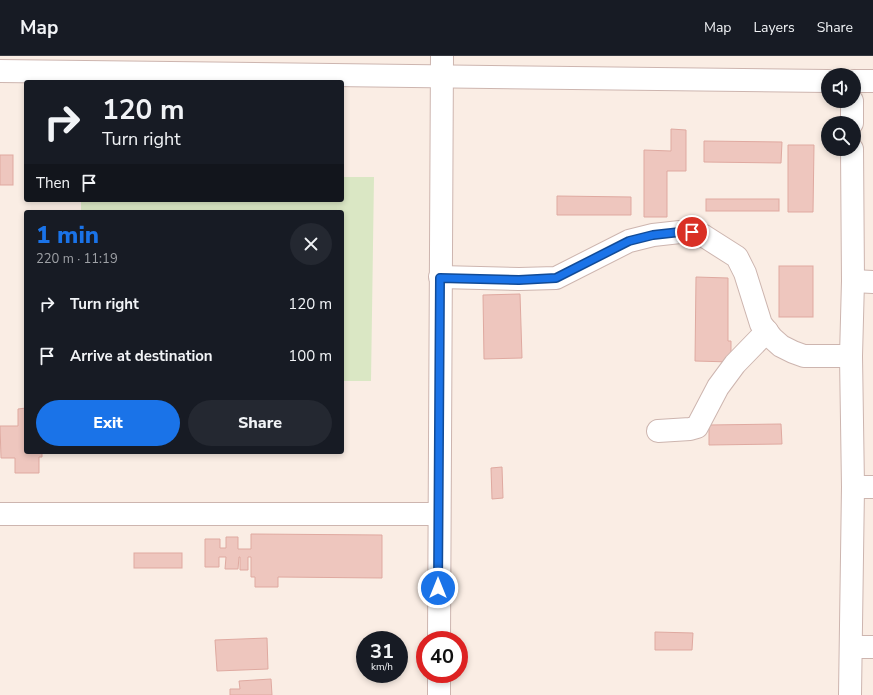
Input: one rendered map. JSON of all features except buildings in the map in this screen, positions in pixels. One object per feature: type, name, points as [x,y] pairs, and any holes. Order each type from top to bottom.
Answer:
[{"type":"street","points":[[1,66],[442,66],[821,81]]},
{"type":"street","points":[[439,631],[442,66]]},
{"type":"street","points":[[861,81],[873,81]]},
{"type":"street","points":[[850,695],[851,647],[863,487],[851,356],[863,281],[853,156]]},
{"type":"street","points":[[440,278],[519,280],[556,278],[629,241],[653,235],[692,232],[704,236],[737,257],[745,274],[761,324],[772,338],[781,346],[804,356],[851,356]]},
{"type":"street","points":[[658,431],[690,429],[697,426],[718,387],[736,364],[767,332]]},
{"type":"street","points":[[0,514],[439,514]]},
{"type":"street","points":[[851,647],[873,647]]},
{"type":"street","points":[[439,683],[439,695]]},
{"type":"green space","points":[[344,177],[374,177],[371,381],[344,381],[344,210],[81,210],[81,202],[344,202]]},
{"type":"route","points":[[438,588],[440,278],[519,280],[556,278],[629,241],[653,235],[692,232]]}]
